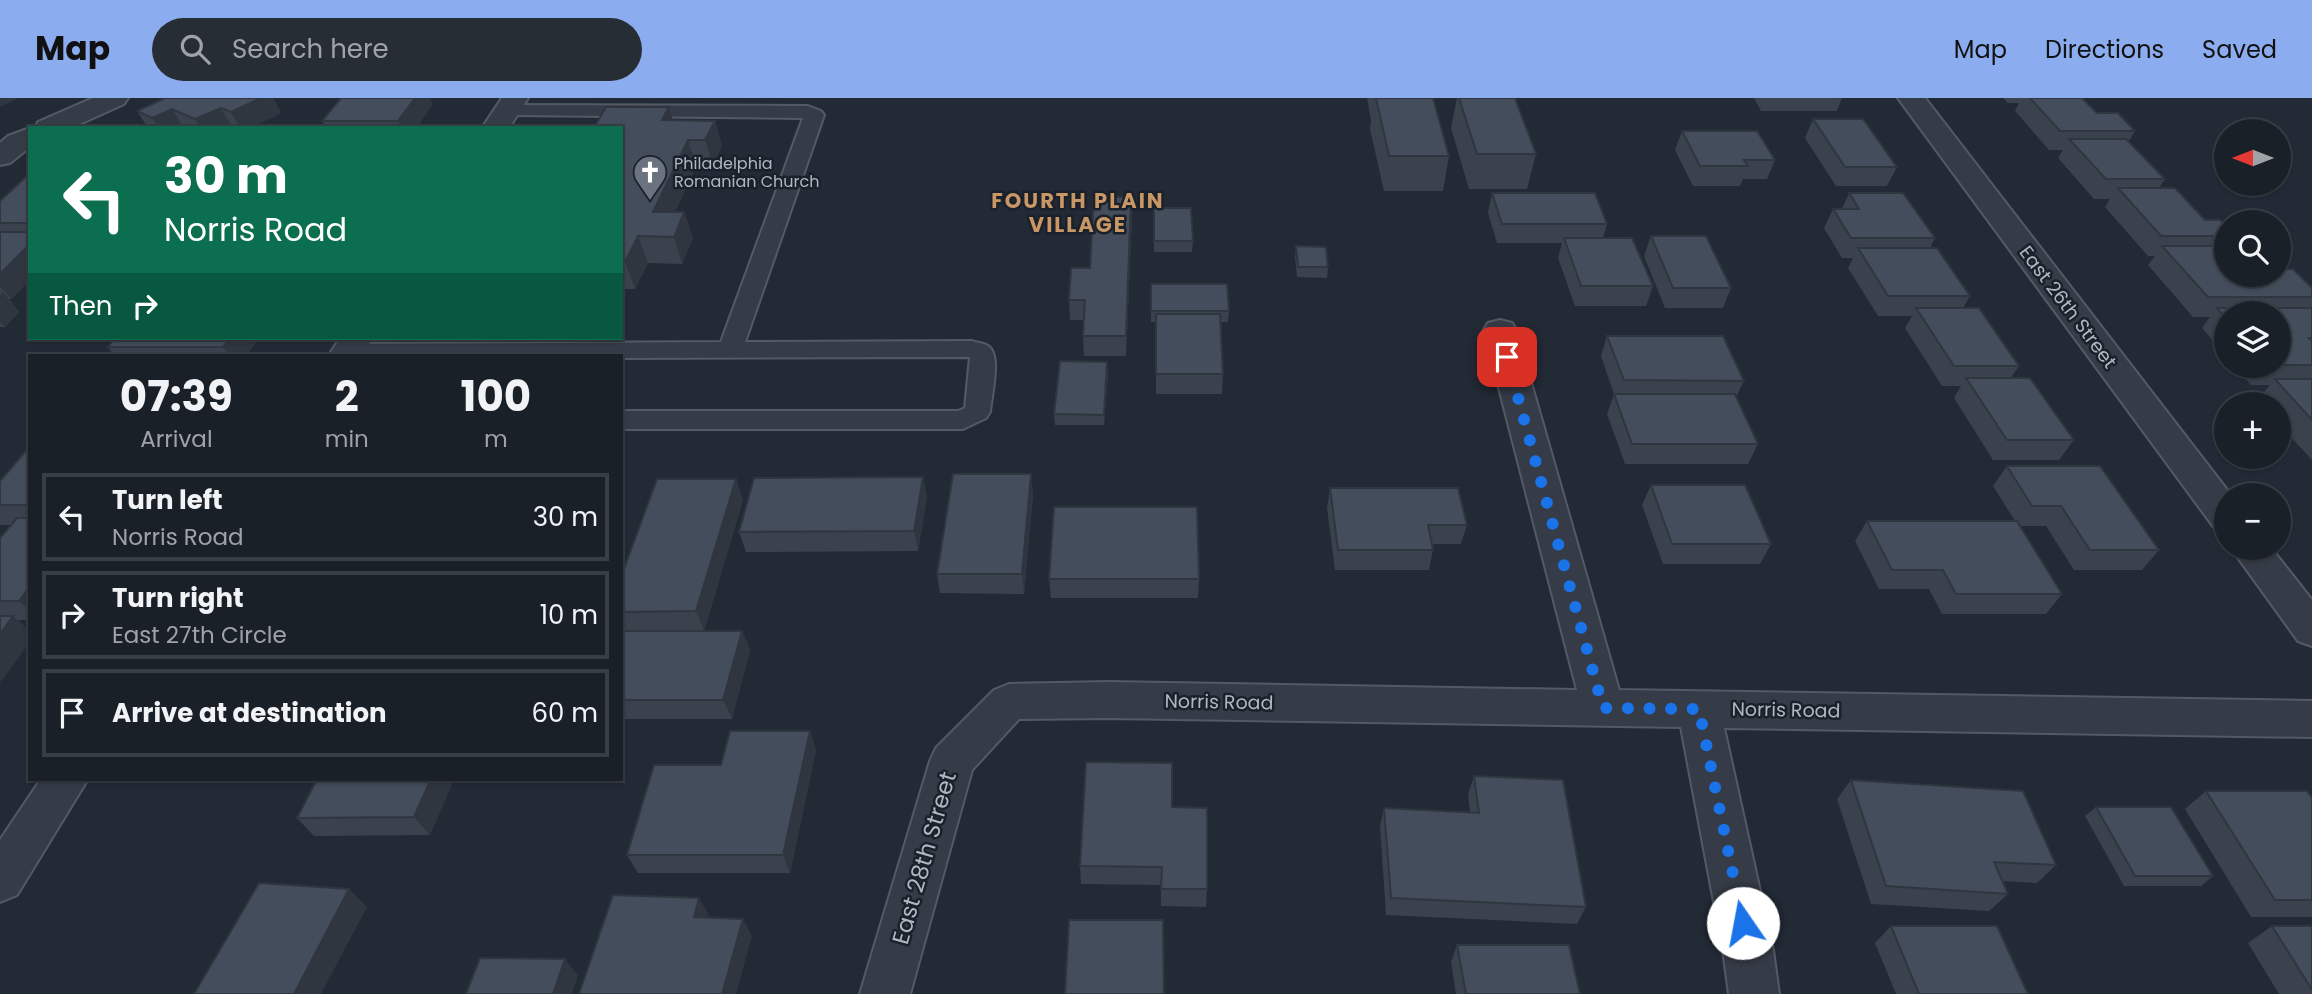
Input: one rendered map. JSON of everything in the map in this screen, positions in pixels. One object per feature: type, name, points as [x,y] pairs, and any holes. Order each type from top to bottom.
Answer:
[{"type":"street","points":[[52,126],[115,98]]},
{"type":"street","name":"East 26th Street","points":[[1911,98],[2214,500]]},
{"type":"street","points":[[0,157],[28,137]]},
{"type":"street","points":[[1500,330],[1603,708]]},
{"type":"street","points":[[2259,560],[2312,630]]},
{"type":"street","name":"Norris Road","points":[[1009,702],[1109,700],[2312,719]]},
{"type":"street","name":"East 28th Street","points":[[884,994],[952,761],[1009,702]]},
{"type":"street","points":[[1699,709],[1748,950],[1754,994]]},
{"type":"street","points":[[0,880],[65,781]]},
{"type":"lane","points":[[506,112],[808,112],[814,115],[730,350]]},
{"type":"lane","points":[[350,348],[972,349],[981,352],[984,358],[977,412],[963,420],[623,420]]},
{"type":"building","points":[[165,98],[261,98],[231,112],[221,108],[195,119],[172,109],[152,118],[137,111]]},
{"type":"building","points":[[341,98],[415,98],[398,121],[322,121]]},
{"type":"building","points":[[1376,98],[1433,98],[1449,156],[1389,156]]},
{"type":"building","points":[[1459,98],[1515,98],[1536,154],[1477,154]]},
{"type":"building","points":[[2030,98],[2082,98],[2097,113],[2118,113],[2135,131],[2060,131]]},
{"type":"building","points":[[606,107],[669,107],[662,120],[715,121],[705,140],[688,140],[653,212],[684,212],[674,237],[638,236],[625,262],[623,126],[595,126]]},
{"type":"building","points":[[1813,119],[1863,119],[1897,167],[1845,167]]},
{"type":"building","points":[[1682,131],[1757,131],[1775,160],[1744,160],[1748,166],[1700,166]]},
{"type":"building","points":[[2069,139],[2126,139],[2165,179],[2106,179]]},
{"type":"building","points":[[28,176],[28,223],[0,223],[0,201]]},
{"type":"building","points":[[2118,188],[2175,188],[2205,220],[2214,220],[2214,236],[2161,236]]},
{"type":"building","points":[[1492,193],[1595,193],[1607,224],[1502,224]]},
{"type":"building","points":[[1849,193],[1903,193],[1935,238],[1851,238],[1833,209],[1859,209]]},
{"type":"building","points":[[1094,197],[1131,197],[1126,336],[1083,336],[1085,300],[1069,300],[1071,268],[1090,268]]},
{"type":"building","points":[[1154,208],[1191,208],[1193,241],[1154,241]]},
{"type":"building","points":[[0,232],[28,232],[28,246],[0,274]]},
{"type":"building","points":[[1651,236],[1706,236],[1731,288],[1673,288]]},
{"type":"building","points":[[1564,238],[1632,238],[1653,286],[1581,286]]},
{"type":"building","points":[[1296,246],[1326,247],[1328,267],[1298,267]]},
{"type":"building","points":[[2162,246],[2214,246],[2214,287],[2291,287],[2293,269],[2312,288],[2312,297],[2208,297]]},
{"type":"building","points":[[1858,248],[1937,248],[1970,296],[1888,296]]},
{"type":"building","points":[[1151,284],[1227,284],[1229,311],[1151,311]]},
{"type":"building","points":[[1916,308],[1979,308],[2019,366],[1954,366]]},
{"type":"building","points":[[2291,308],[2312,308],[2312,338],[2309,338],[2312,341],[2312,365],[2291,365]]},
{"type":"building","points":[[1156,314],[1220,314],[1223,374],[1156,374]]},
{"type":"building","points":[[1607,336],[1723,336],[1744,381],[1624,380]]},
{"type":"building","points":[[113,340],[228,340],[223,347],[108,347]]},
{"type":"building","points":[[1060,361],[1107,362],[1104,415],[1054,414]]},
{"type":"building","points":[[1966,378],[2030,378],[2074,440],[2007,440]]},
{"type":"building","points":[[2275,379],[2312,379],[2312,420],[2291,397],[2291,392],[2287,392]]},
{"type":"building","points":[[1614,394],[1735,394],[1758,444],[1632,444]]},
{"type":"building","points":[[28,448],[28,505],[0,505],[0,481]]},
{"type":"building","points":[[2007,466],[2100,466],[2159,550],[2090,550],[2061,506],[2032,506]]},
{"type":"building","points":[[953,474],[1031,474],[1022,574],[937,574]]},
{"type":"building","points":[[923,477],[914,531],[739,532],[754,478]]},
{"type":"building","points":[[657,479],[736,479],[696,611],[623,612],[623,572]]},
{"type":"building","points":[[1651,485],[1745,485],[1771,544],[1672,544]]},
{"type":"building","points":[[1330,488],[1458,488],[1467,525],[1428,525],[1433,550],[1338,550]]},
{"type":"building","points":[[1054,507],[1197,507],[1199,579],[1049,579]]},
{"type":"building","points":[[17,518],[28,518],[28,589],[19,601],[0,601],[0,538]]},
{"type":"building","points":[[1867,521],[2017,521],[2062,594],[1956,594],[1943,570],[1892,570]]},
{"type":"building","points":[[0,616],[13,616],[0,634]]},
{"type":"building","points":[[623,631],[742,631],[723,700],[623,700]]},
{"type":"building","points":[[730,731],[810,731],[783,855],[627,855],[654,765],[721,765]]},
{"type":"building","points":[[1086,762],[1172,763],[1172,807],[1207,808],[1207,889],[1161,889],[1162,867],[1080,866]]},
{"type":"building","points":[[1474,776],[1563,780],[1586,907],[1391,898],[1384,808],[1479,813]]},
{"type":"building","points":[[1851,780],[2023,791],[2056,865],[1994,862],[2008,894],[1886,886]]},
{"type":"building","points":[[316,781],[430,781],[414,817],[297,818]]},
{"type":"building","points":[[2206,791],[2307,791],[2312,798],[2312,900],[2275,900]]},
{"type":"building","points":[[2096,807],[2171,807],[2213,876],[2135,876]]},
{"type":"building","points":[[259,883],[349,889],[294,994],[194,994]]},
{"type":"building","points":[[613,895],[699,898],[694,917],[743,919],[722,994],[579,994]]},
{"type":"building","points":[[1069,920],[1163,920],[1164,994],[1065,994]]},
{"type":"building","points":[[1891,926],[1997,926],[2028,994],[1919,994]]},
{"type":"building","points":[[2272,926],[2312,926],[2312,990]]},
{"type":"building","points":[[1457,945],[1569,945],[1580,994],[1466,994]]},
{"type":"building","points":[[480,958],[565,959],[553,994],[466,994]]},
{"type":"place","name":"Philadelphia Romanian Church","points":[[650,202]]},
{"type":"district","name":"FOURTH PLAIN VILLAGE","points":[[1078,212]]},
{"type":"route","points":[[1507,357],[1603,708],[1699,709],[1743,923]]}]
